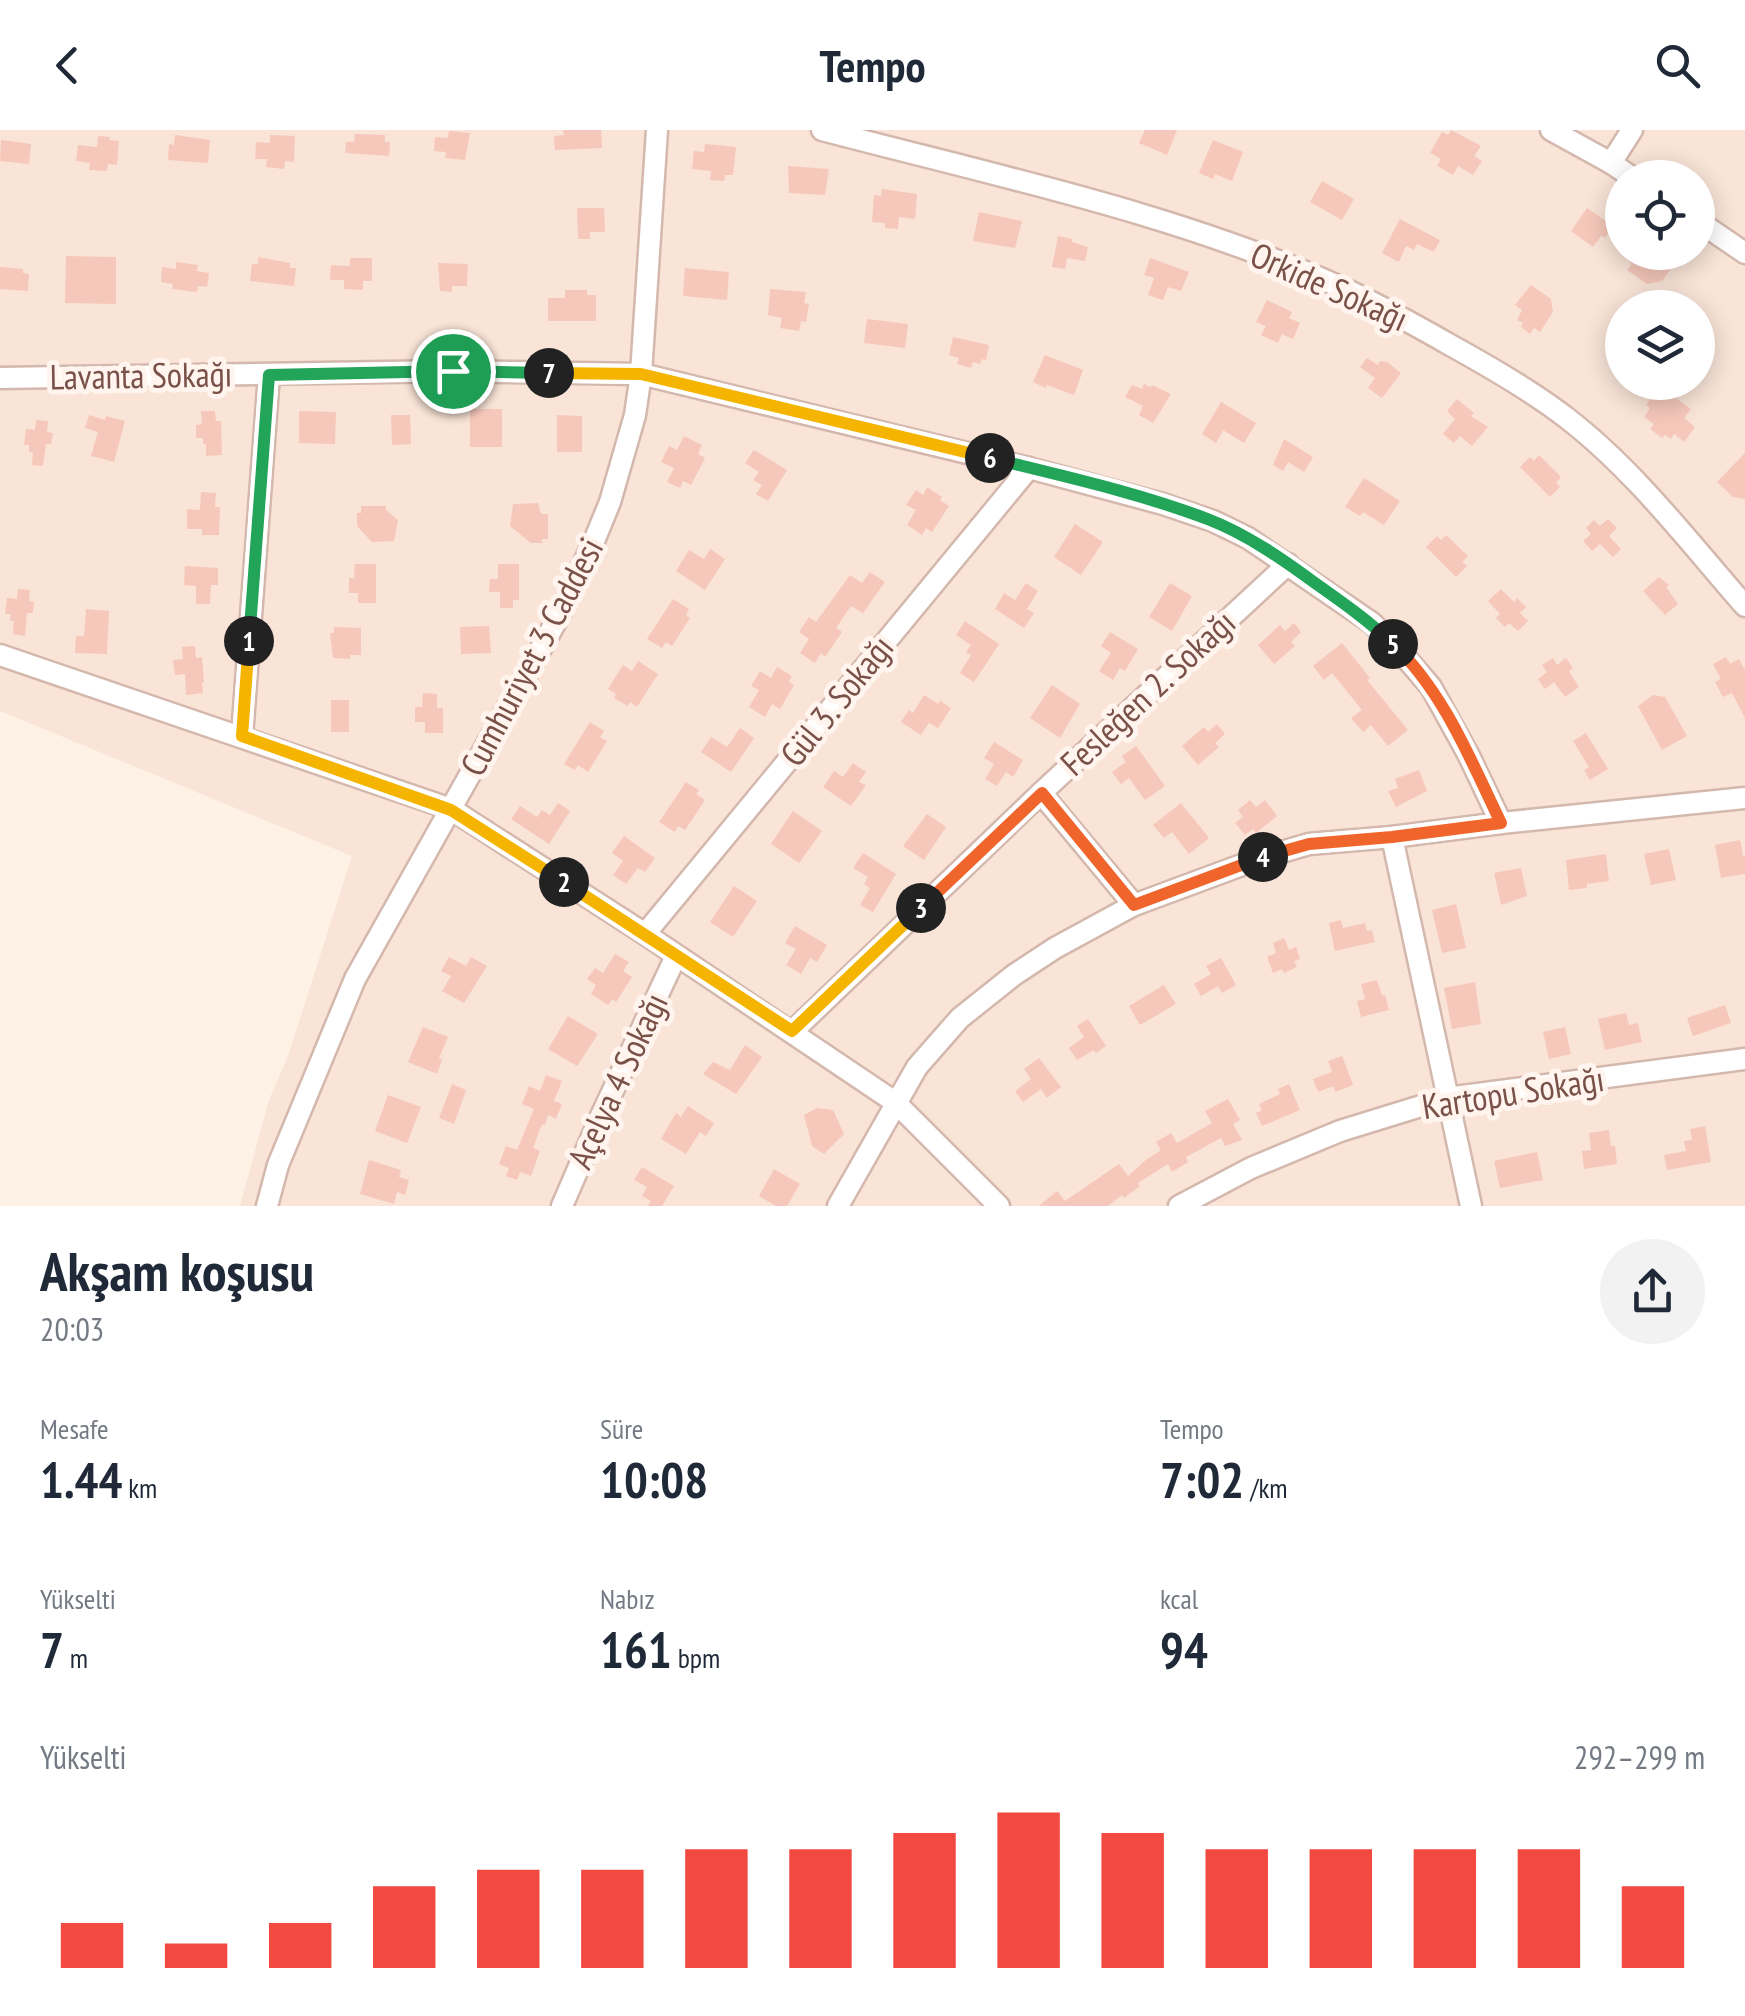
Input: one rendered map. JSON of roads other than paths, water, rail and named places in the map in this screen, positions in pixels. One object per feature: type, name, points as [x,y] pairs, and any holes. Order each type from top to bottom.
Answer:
[{"type":"street","name":"Cumhuriyet 3 Caddesi","points":[[267,1206],[278,1165],[355,979],[558,618],[610,502],[635,415],[641,374],[657,130]]},
{"type":"street","name":"Orkide Sokağı","points":[[822,130],[1150,217],[1284,264],[1391,312],[1523,387],[1566,417],[1602,447],[1745,606]]},
{"type":"street","points":[[1551,130],[1606,160]]},
{"type":"street","points":[[1613,160],[1632,130]]},
{"type":"street","points":[[1715,233],[1745,253]]},
{"type":"street","name":"Lavanta Sokağı","points":[[0,378],[453,371],[641,374],[1164,504],[1248,538],[1372,623],[1418,672],[1441,704],[1501,823]]},
{"type":"street","points":[[242,736],[269,375]]},
{"type":"street","name":"Gül 3. Sokağı","points":[[645,934],[1029,468]]},
{"type":"street","name":"Fesleğen 2. Sokağı","points":[[792,1031],[1288,564]]},
{"type":"street","points":[[0,655],[451,810],[895,1102],[999,1206]]},
{"type":"street","points":[[1042,793],[1134,905]]},
{"type":"street","points":[[838,1206],[895,1102],[940,1038],[1014,974],[1134,905],[1309,844],[1745,798]]},
{"type":"street","points":[[1392,837],[1471,1206]]},
{"type":"street","name":"Açelya 4 Sokağı","points":[[562,1206],[676,956]]},
{"type":"street","name":"Kartopu Sokağı","points":[[1179,1206],[1250,1168],[1340,1132],[1447,1098],[1745,1059]]}]
